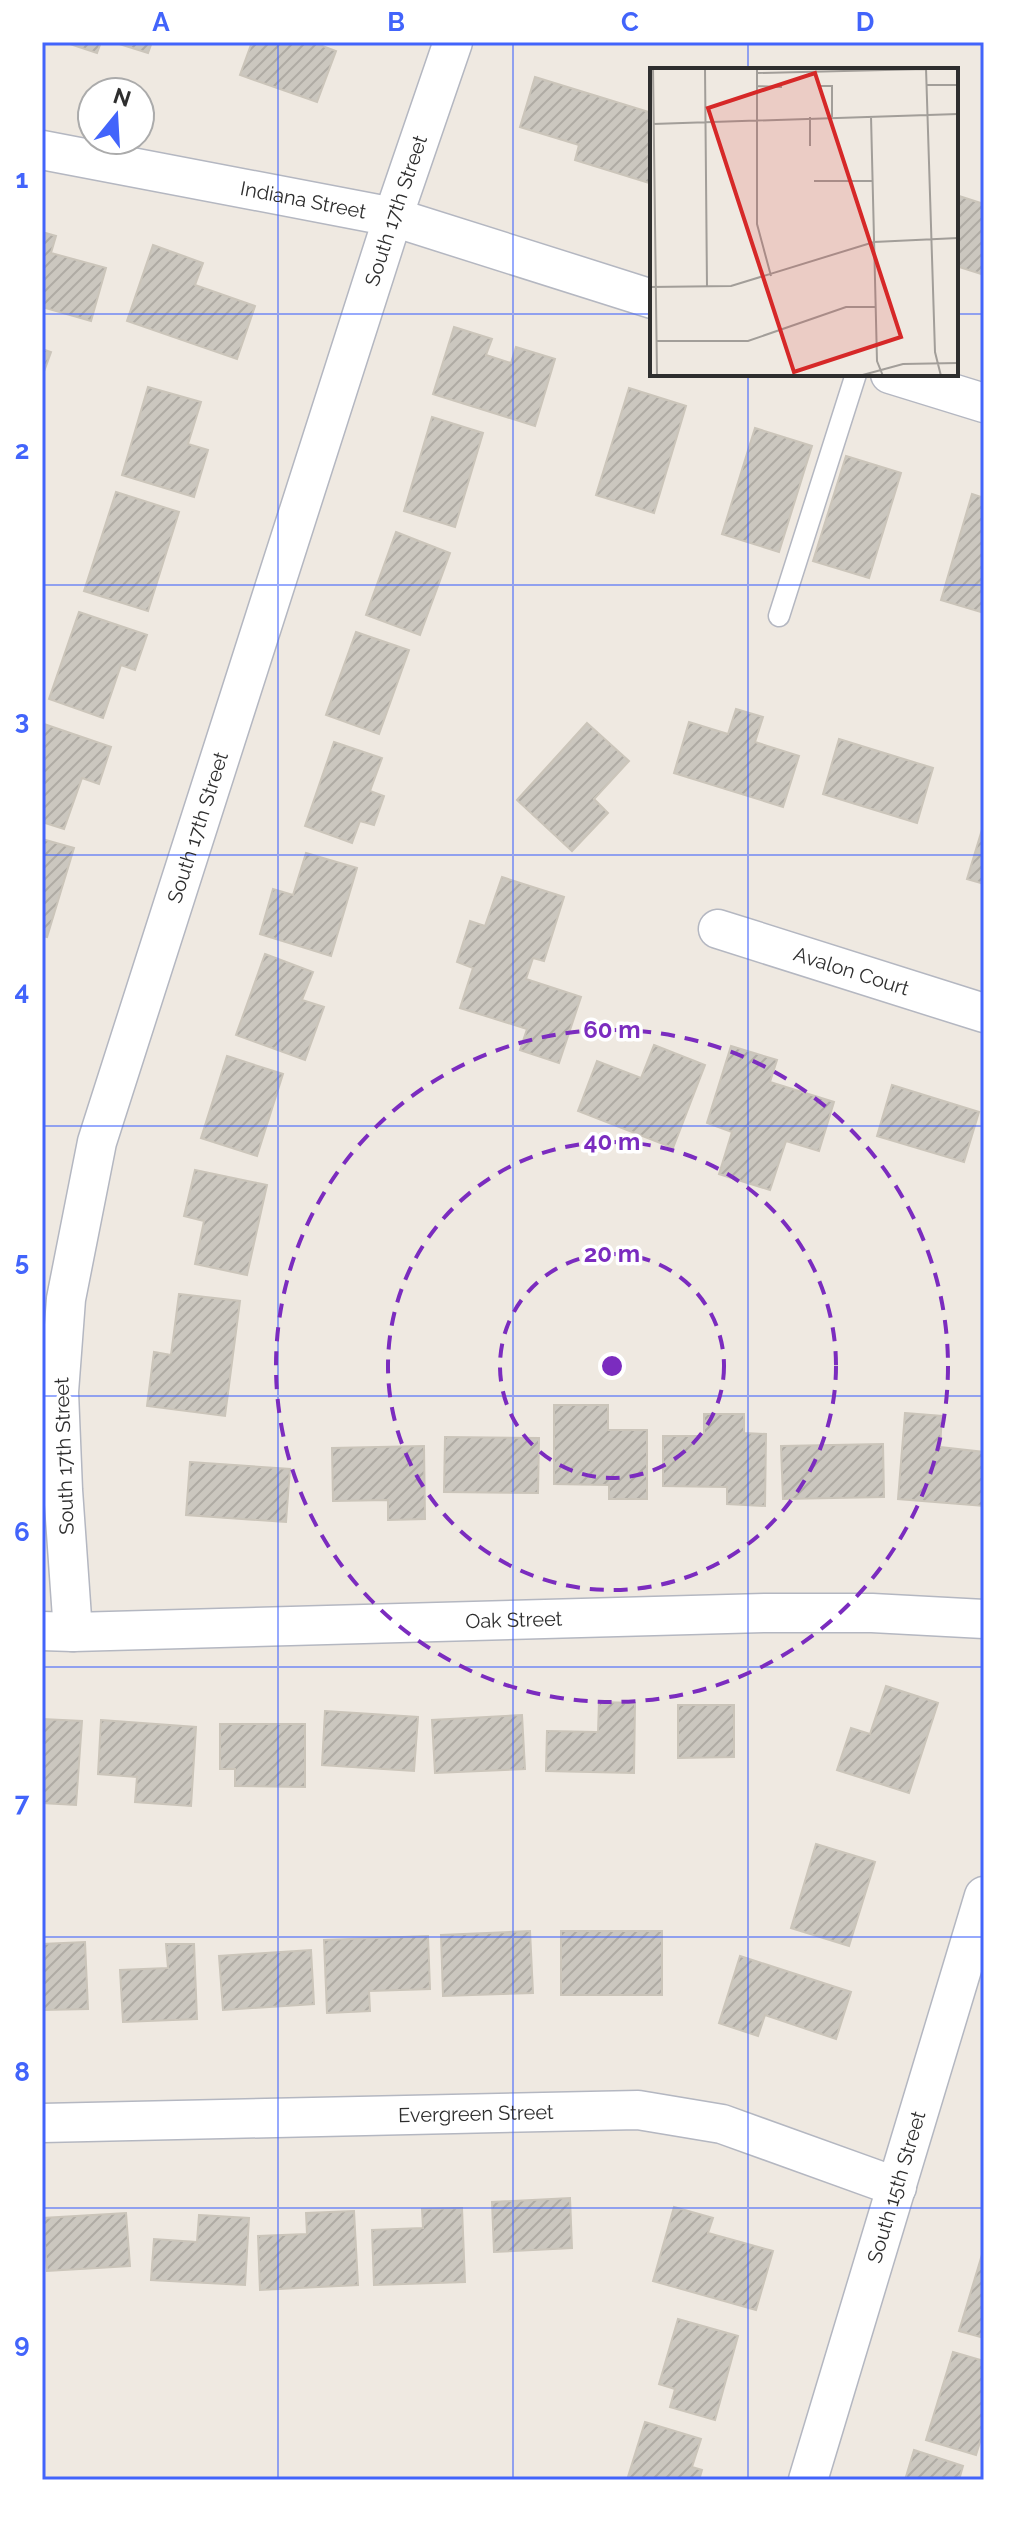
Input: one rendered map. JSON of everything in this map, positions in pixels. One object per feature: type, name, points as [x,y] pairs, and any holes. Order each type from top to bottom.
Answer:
[{"type":"street","name":"South 17th Street","points":[[58,1632],[63,1490],[59,1392],[66,1299],[97,1142],[393,217],[453,42]]},
{"type":"street","name":"Indiana Street","points":[[42,150],[393,217],[650,298]]},
{"type":"street","points":[[896,376],[984,403]]},
{"type":"street","name":"Avalon Court","points":[[718,929],[984,1013]]},
{"type":"street","name":"Oak Street","points":[[58,1632],[765,1613],[872,1613],[984,1619]]},
{"type":"street","name":"South 15th Street","points":[[808,2480],[984,1896]]},
{"type":"street","name":"Evergreen Street","points":[[42,2123],[638,2110],[722,2124],[897,2187]]},
{"type":"lane","points":[[779,616],[855,376]]},
{"type":"building","points":[[64,42],[101,42],[97,53]]},
{"type":"building","points":[[113,42],[152,42],[148,53]]},
{"type":"building","points":[[252,42],[312,42],[336,51],[317,102],[240,75]]},
{"type":"building","points":[[535,77],[650,112],[650,183],[575,160],[579,145],[520,127]]},
{"type":"building","points":[[958,196],[984,204],[984,275],[958,267]]},
{"type":"building","points":[[42,232],[56,236],[51,253],[106,268],[91,321],[42,307]]},
{"type":"building","points":[[153,245],[203,263],[195,285],[255,306],[237,359],[127,321]]},
{"type":"building","points":[[454,327],[492,339],[486,355],[511,363],[516,347],[555,359],[535,426],[433,394]]},
{"type":"building","points":[[42,349],[51,352],[42,377]]},
{"type":"building","points":[[148,387],[201,402],[188,444],[208,450],[194,497],[122,475]]},
{"type":"building","points":[[629,388],[686,406],[654,513],[596,495]]},
{"type":"building","points":[[432,417],[483,433],[455,527],[404,511]]},
{"type":"building","points":[[755,428],[812,446],[779,552],[722,534]]},
{"type":"building","points":[[846,456],[901,473],[869,578],[813,561]]},
{"type":"building","points":[[116,492],[179,512],[148,611],[84,591]]},
{"type":"building","points":[[972,494],[984,498],[984,613],[941,600]]},
{"type":"building","points":[[396,532],[450,553],[420,635],[366,615]]},
{"type":"building","points":[[79,612],[147,635],[135,670],[121,665],[103,718],[49,699]]},
{"type":"building","points":[[356,632],[409,650],[379,734],[326,715]]},
{"type":"building","points":[[736,709],[763,717],[755,742],[799,756],[783,807],[674,773],[689,722],[728,734]]},
{"type":"building","points":[[587,723],[629,761],[594,799],[608,813],[572,851],[517,800]]},
{"type":"building","points":[[44,724],[111,747],[99,784],[82,778],[64,829],[42,822]]},
{"type":"building","points":[[839,739],[933,768],[917,823],[823,794]]},
{"type":"building","points":[[334,742],[382,758],[370,791],[384,796],[374,825],[360,821],[352,843],[305,826]]},
{"type":"building","points":[[984,823],[984,884],[967,879]]},
{"type":"building","points":[[42,839],[74,848],[47,937],[42,936]]},
{"type":"building","points":[[306,853],[357,868],[331,956],[260,934],[273,889],[293,895]]},
{"type":"building","points":[[502,877],[564,897],[544,961],[533,958],[526,979],[581,997],[559,1063],[520,1050],[527,1029],[460,1008],[473,968],[457,962],[470,921],[485,926]]},
{"type":"building","points":[[265,954],[313,972],[302,1000],[324,1007],[305,1060],[236,1035]]},
{"type":"building","points":[[654,1045],[705,1065],[673,1148],[578,1111],[597,1061],[641,1078]]},
{"type":"building","points":[[731,1046],[777,1060],[770,1082],[834,1102],[819,1151],[786,1141],[770,1190],[719,1174],[732,1132],[707,1123]]},
{"type":"building","points":[[227,1056],[283,1074],[257,1156],[201,1138]]},
{"type":"building","points":[[892,1085],[979,1112],[964,1162],[877,1136]]},
{"type":"building","points":[[195,1170],[267,1185],[247,1275],[195,1264],[204,1221],[184,1216]]},
{"type":"building","points":[[179,1294],[240,1301],[225,1416],[147,1406],[154,1352],[171,1355]]},
{"type":"building","points":[[554,1405],[608,1405],[608,1430],[647,1430],[647,1499],[609,1499],[609,1485],[554,1484]]},
{"type":"building","points":[[905,1413],[942,1416],[940,1447],[984,1452],[984,1506],[898,1499]]},
{"type":"building","points":[[704,1414],[744,1414],[744,1433],[766,1434],[765,1506],[727,1504],[727,1487],[663,1486],[663,1436],[704,1436]]},
{"type":"building","points":[[445,1437],[539,1438],[538,1493],[444,1492]]},
{"type":"building","points":[[883,1444],[884,1497],[783,1499],[781,1446]]},
{"type":"building","points":[[424,1446],[425,1519],[388,1520],[388,1500],[333,1501],[332,1448]]},
{"type":"building","points":[[190,1462],[290,1469],[286,1522],[186,1515]]},
{"type":"building","points":[[886,1686],[938,1703],[909,1793],[837,1770],[851,1728],[870,1734]]},
{"type":"building","points":[[599,1702],[635,1703],[634,1773],[546,1771],[547,1731],[598,1732]]},
{"type":"building","points":[[678,1705],[734,1705],[734,1757],[678,1758]]},
{"type":"building","points":[[325,1711],[418,1717],[414,1771],[322,1765]]},
{"type":"building","points":[[522,1715],[525,1769],[435,1773],[432,1720]]},
{"type":"building","points":[[42,1719],[82,1721],[76,1805],[42,1803]]},
{"type":"building","points":[[101,1720],[196,1727],[191,1806],[135,1802],[137,1777],[98,1774]]},
{"type":"building","points":[[220,1724],[305,1724],[305,1787],[235,1786],[235,1769],[220,1769]]},
{"type":"building","points":[[816,1844],[875,1862],[849,1946],[791,1928]]},
{"type":"building","points":[[530,1931],[533,1993],[443,1996],[441,1935]]},
{"type":"building","points":[[561,1931],[662,1931],[662,1995],[561,1995]]},
{"type":"building","points":[[428,1936],[430,1989],[369,1991],[370,2011],[327,2013],[324,1940]]},
{"type":"building","points":[[85,1942],[88,2009],[42,2010],[42,1944]]},
{"type":"building","points":[[166,1944],[194,1944],[197,2019],[123,2022],[120,1970],[168,1968]]},
{"type":"building","points":[[311,1950],[314,2004],[223,2010],[219,1956]]},
{"type":"building","points":[[740,1956],[851,1992],[836,2039],[765,2015],[758,2036],[719,2023]]},
{"type":"building","points":[[570,2198],[572,2248],[494,2252],[492,2202]]},
{"type":"building","points":[[674,2207],[713,2218],[708,2233],[773,2251],[756,2310],[653,2281]]},
{"type":"building","points":[[462,2208],[465,2282],[374,2285],[372,2230],[423,2228],[422,2209]]},
{"type":"building","points":[[354,2211],[358,2285],[260,2290],[258,2236],[307,2234],[306,2213]]},
{"type":"building","points":[[126,2213],[130,2266],[47,2271],[43,2218]]},
{"type":"building","points":[[199,2215],[249,2218],[245,2285],[151,2280],[154,2239],[197,2242]]},
{"type":"building","points":[[984,2248],[984,2338],[959,2331]]},
{"type":"building","points":[[678,2319],[738,2336],[715,2420],[670,2407],[675,2389],[659,2384]]},
{"type":"building","points":[[953,2352],[984,2361],[984,2429],[976,2455],[926,2440]]},
{"type":"building","points":[[645,2422],[701,2439],[692,2467],[702,2470],[699,2480],[627,2480]]},
{"type":"building","points":[[914,2450],[963,2466],[959,2480],[905,2480]]}]
